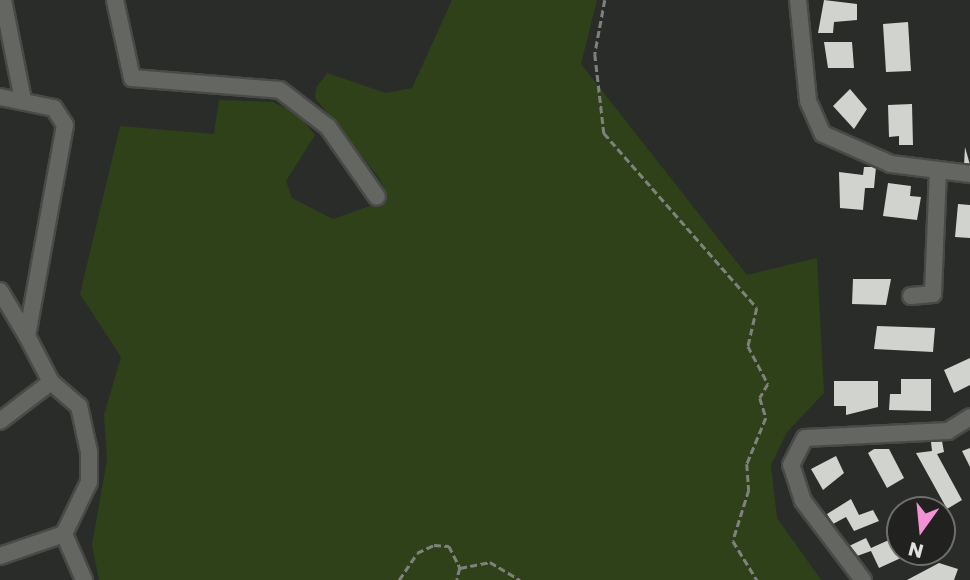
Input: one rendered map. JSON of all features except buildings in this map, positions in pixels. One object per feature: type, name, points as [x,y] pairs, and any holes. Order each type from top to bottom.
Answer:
[{"type":"street","points":[[3,0],[23,100]]},
{"type":"street","points":[[115,0],[131,78],[280,90],[328,127],[377,197]]},
{"type":"street","points":[[798,0],[808,101],[823,134],[856,153],[938,171],[970,174]]},
{"type":"street","points":[[0,61],[13,50]]},
{"type":"street","points":[[0,97],[23,100],[62,116],[27,337]]},
{"type":"street","points":[[911,296],[933,294],[938,171]]},
{"type":"street","points":[[0,292],[51,382],[79,406],[89,452],[89,482],[64,534],[0,556]]},
{"type":"street","points":[[0,421],[51,382]]},
{"type":"street","points":[[863,580],[803,501],[791,466],[805,438],[948,431],[970,417]]},
{"type":"street","points":[[64,534],[84,580]]},
{"type":"path","points":[[605,0],[595,54],[604,134],[757,308],[748,346],[768,384],[760,398],[766,418],[747,464],[749,490],[733,541],[757,580]]},
{"type":"path","points":[[399,580],[417,553],[434,545],[449,547],[460,568],[457,580]]},
{"type":"path","points":[[460,568],[491,562],[520,580]]},
{"type":"green space","points":[[452,0],[597,0],[581,64],[747,275],[817,258],[824,393],[787,432],[771,465],[777,518],[821,580],[99,580],[92,545],[107,460],[104,415],[121,357],[80,294],[120,126],[214,134],[219,100],[273,102],[298,114],[315,135],[286,181],[292,198],[333,219],[378,203],[384,188],[379,178],[315,98],[316,88],[327,73],[386,93],[412,88]]}]
